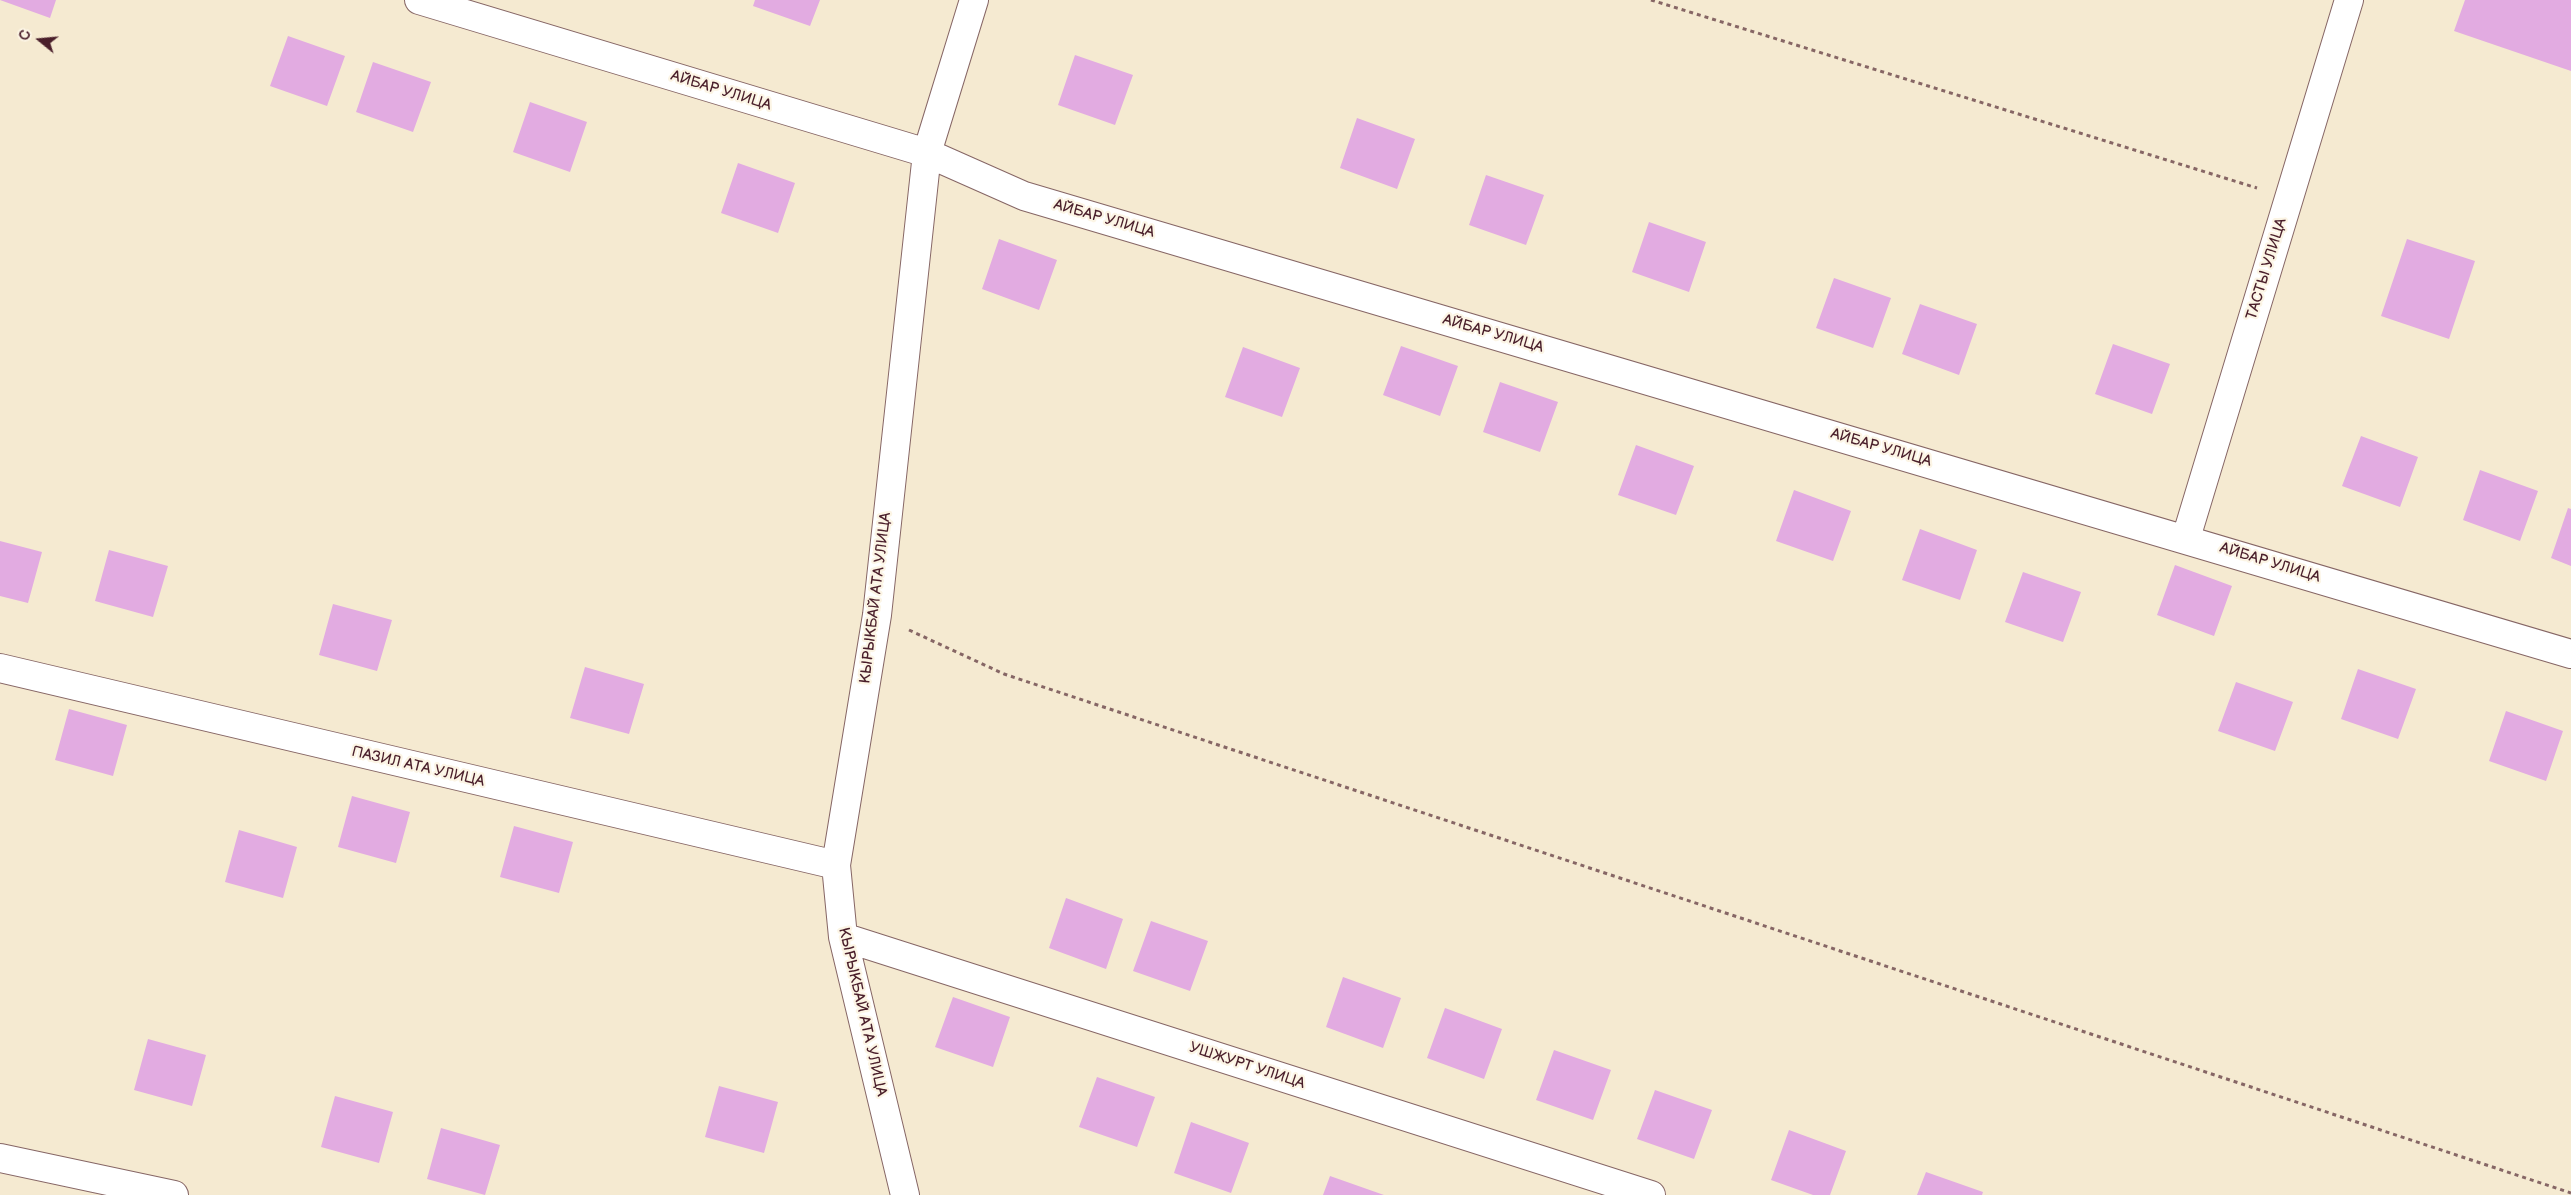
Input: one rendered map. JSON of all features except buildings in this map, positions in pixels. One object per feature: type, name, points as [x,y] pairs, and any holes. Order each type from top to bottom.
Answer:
[{"type":"street","name":"АЙБАР УЛИЦА","points":[[419,0],[927,153],[1024,196],[2186,538],[2571,654]]},
{"type":"street","name":"КЫРЫКБАЙ АТА УЛИЦА","points":[[905,1195],[843,938],[836,865],[877,615],[927,153],[974,0]]},
{"type":"street","name":"ТАСТЫ УЛИЦА","points":[[2186,538],[2349,0]]},
{"type":"street","name":"ПАЗИЛ АТА УЛИЦА","points":[[0,668],[836,865]]},
{"type":"street","name":"УШЖУРТ УЛИЦА","points":[[843,938],[1651,1195]]},
{"type":"street","points":[[0,1158],[174,1195]]},
{"type":"path","points":[[1651,0],[2289,198]]},
{"type":"path","points":[[877,615],[1004,674],[2571,1193]]}]
